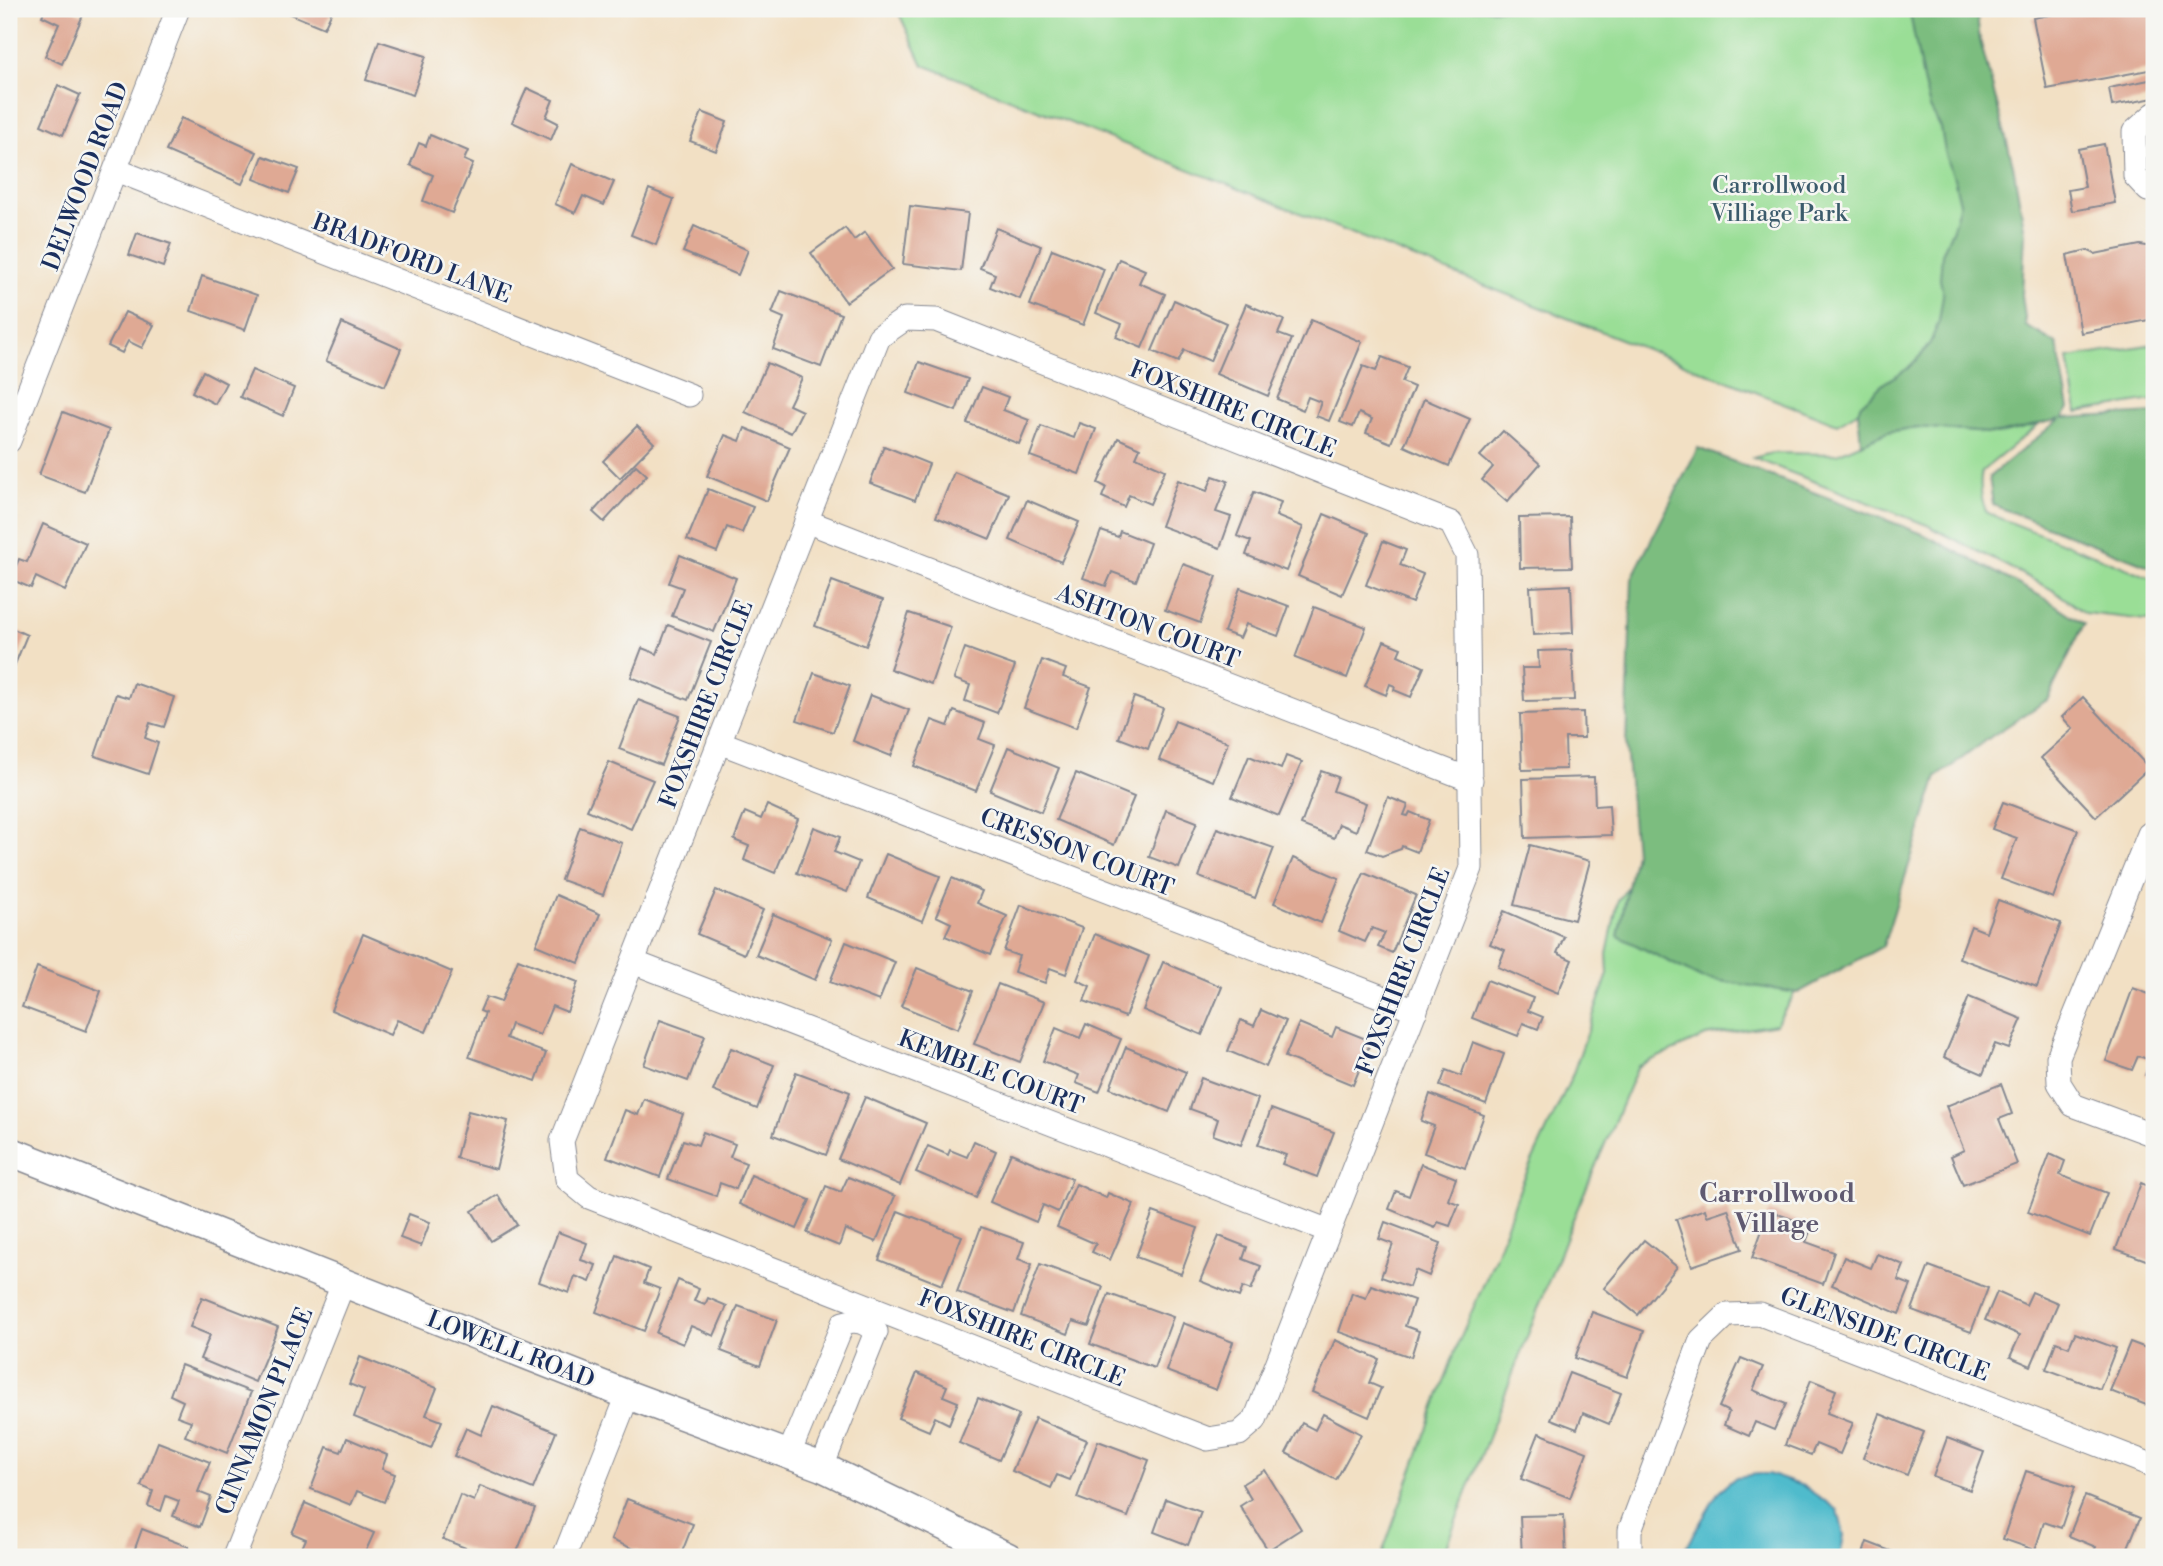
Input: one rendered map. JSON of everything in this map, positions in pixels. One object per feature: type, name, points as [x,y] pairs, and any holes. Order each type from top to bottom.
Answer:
[{"type":"street","name":"DELWOOD ROAD","points":[[9,441],[178,9]]},
{"type":"street","points":[[2154,114],[2134,132],[2135,176],[2148,190],[2154,188]]},
{"type":"street","name":"BRADFORD LANE","points":[[116,170],[689,395]]},
{"type":"street","name":"FOXSHIRE CIRCLE","points":[[905,319],[936,320],[1451,523],[1467,555],[1471,868],[1255,1420],[1239,1434],[1208,1439],[866,1314],[589,1197],[568,1179],[562,1141],[719,742],[879,337],[905,319]]},
{"type":"street","name":"ASHTON COURT","points":[[806,522],[1471,780]]},
{"type":"street","name":"CRESSON COURT","points":[[719,742],[1416,1010]]},
{"type":"street","points":[[2154,831],[2148,834],[2058,1057],[2059,1083],[2073,1105],[2154,1135]]},
{"type":"street","name":"KEMBLE COURT","points":[[633,962],[1329,1231]]},
{"type":"street","name":"LOWELL ROAD","points":[[9,1151],[628,1395],[822,1467],[1008,1557]]},
{"type":"street","name":"CINNAMON PLACE","points":[[234,1557],[343,1284]]},
{"type":"street","points":[[789,1454],[843,1323],[866,1314],[876,1332],[822,1467]]},
{"type":"street","name":"GLENSIDE CIRCLE","points":[[1630,1557],[1630,1531],[1700,1340],[1727,1315],[1760,1314],[2154,1465]]},
{"type":"street","points":[[564,1557],[628,1395]]},
{"type":"green space","name":"Carrollwood Villiage Park","points":[[897,9],[1953,9],[1974,242],[1929,369],[1837,424],[923,65]]},
{"type":"green space","points":[[1909,9],[1976,9],[1980,40],[2013,165],[2025,233],[2022,295],[2026,326],[2057,344],[2069,408],[2063,418],[2154,413],[2154,568],[1993,505],[1989,477],[2060,419],[1999,434],[1918,427],[1887,432],[1861,444],[1858,411],[1860,405],[1884,383],[1907,369],[1931,341],[1939,321],[1943,295],[1940,279],[1942,254],[1960,203],[1941,128],[1930,108]]},
{"type":"green space","points":[[2154,344],[2154,400],[2077,412],[2068,358]]},
{"type":"green space","points":[[2040,424],[1982,471],[1981,492],[1987,513],[2154,579],[2154,621],[2085,613],[2053,590],[1927,525],[1753,458],[1772,453],[1837,454],[1887,432],[1918,427],[1999,434]]},
{"type":"green space","points":[[1698,448],[1923,534],[2048,600],[2084,624],[2047,700],[1937,777],[1883,946],[1798,993],[1701,978],[1618,936],[1635,853],[1626,745],[1632,578]]},
{"type":"green space","points":[[1659,842],[1823,946],[1776,1024],[1706,1036],[1638,1066],[1568,1231],[1442,1557],[1381,1557],[1458,1343],[1495,1258],[1522,1183],[1572,1076],[1608,974],[1607,954],[1618,901]]},
{"type":"water","points":[[1768,1474],[1803,1486],[1838,1510],[1844,1535],[1840,1557],[1680,1557],[1719,1491],[1736,1477]]},
{"type":"building","points":[[45,9],[69,9],[83,15],[62,64],[45,56],[59,24],[42,16]]},
{"type":"building","points":[[278,9],[333,9],[324,28]]},
{"type":"building","points":[[2082,9],[2154,9],[2154,69],[2047,89],[2033,18]]},
{"type":"building","points":[[379,41],[426,56],[413,95],[366,80]]},
{"type":"building","points":[[2154,79],[2154,98],[2112,106],[2109,88]]},
{"type":"building","points":[[58,85],[80,95],[63,135],[41,125]]},
{"type":"building","points":[[527,88],[553,100],[546,117],[558,123],[551,140],[512,122]]},
{"type":"building","points":[[702,112],[727,122],[716,151],[690,141]]},
{"type":"building","points":[[181,118],[257,152],[242,184],[166,151]]},
{"type":"building","points":[[430,135],[468,151],[464,160],[473,164],[452,213],[423,201],[433,175],[410,165],[419,143],[426,146]]},
{"type":"building","points":[[2104,144],[2115,203],[2072,211],[2068,190],[2085,187],[2078,149]]},
{"type":"building","points":[[263,156],[299,169],[289,193],[254,179]]},
{"type":"building","points":[[572,164],[614,182],[604,205],[583,196],[575,213],[555,204]]},
{"type":"building","points":[[649,189],[674,199],[656,245],[631,235]]},
{"type":"building","points":[[910,206],[968,213],[961,271],[903,264]]},
{"type":"building","points":[[694,226],[748,250],[738,275],[683,252]]},
{"type":"building","points":[[845,228],[854,240],[865,232],[892,269],[846,302],[811,253]]},
{"type":"building","points":[[996,228],[1041,246],[1020,299],[990,287],[995,274],[980,268]]},
{"type":"building","points":[[137,233],[171,244],[163,267],[129,255]]},
{"type":"building","points":[[2140,245],[2154,247],[2154,319],[2081,333],[2067,255],[2087,250],[2095,254]]},
{"type":"building","points":[[1052,249],[1104,269],[1083,325],[1030,305]]},
{"type":"building","points":[[1119,259],[1145,270],[1139,283],[1165,294],[1142,348],[1116,337],[1122,324],[1096,313]]},
{"type":"building","points":[[202,276],[257,295],[245,330],[191,311]]},
{"type":"building","points":[[781,291],[841,314],[821,367],[773,349],[784,318],[772,313]]},
{"type":"building","points":[[1174,300],[1226,323],[1210,361],[1184,350],[1178,362],[1152,351]]},
{"type":"building","points":[[1246,304],[1284,320],[1278,334],[1292,339],[1268,396],[1216,374]]},
{"type":"building","points":[[125,312],[154,325],[142,348],[128,341],[122,353],[108,346]]},
{"type":"building","points":[[1311,320],[1362,342],[1329,421],[1316,416],[1321,402],[1308,397],[1303,410],[1277,399]]},
{"type":"building","points":[[342,323],[401,349],[385,386],[326,361]]},
{"type":"building","points":[[1382,357],[1408,367],[1402,382],[1414,387],[1391,443],[1366,433],[1372,419],[1359,413],[1353,427],[1340,422],[1363,366],[1376,371]]},
{"type":"building","points":[[919,362],[968,379],[956,411],[908,393]]},
{"type":"building","points":[[767,363],[802,378],[789,405],[802,411],[791,433],[745,412]]},
{"type":"building","points":[[252,370],[294,388],[283,416],[240,397]]},
{"type":"building","points":[[203,371],[226,383],[215,404],[192,392]]},
{"type":"building","points":[[982,387],[1008,397],[1003,410],[1029,420],[1019,444],[967,423]]},
{"type":"building","points":[[1424,399],[1470,419],[1449,466],[1404,446]]},
{"type":"building","points":[[63,412],[109,430],[85,492],[39,475]]},
{"type":"building","points":[[1079,423],[1096,429],[1079,474],[1030,456],[1041,426],[1074,438]]},
{"type":"building","points":[[637,426],[654,443],[620,478],[603,461]]},
{"type":"building","points":[[745,428],[790,447],[767,501],[707,476],[725,435],[740,441]]},
{"type":"building","points":[[1503,431],[1540,464],[1507,502],[1482,480],[1493,467],[1480,456]]},
{"type":"building","points":[[1118,438],[1140,448],[1136,457],[1165,470],[1150,504],[1129,495],[1124,507],[1102,497],[1106,487],[1098,483]]},
{"type":"building","points":[[884,446],[929,464],[915,500],[870,483]]},
{"type":"building","points":[[636,465],[647,475],[604,522],[593,512]]},
{"type":"building","points":[[954,472],[1009,494],[990,539],[936,517]]},
{"type":"building","points":[[1213,476],[1228,481],[1216,512],[1231,517],[1220,548],[1161,526],[1178,480],[1207,491]]},
{"type":"building","points":[[708,489],[753,507],[742,533],[727,527],[717,552],[687,540]]},
{"type":"building","points":[[1254,492],[1281,502],[1276,516],[1303,527],[1286,571],[1246,555],[1251,541],[1237,536]]},
{"type":"building","points":[[1027,500],[1079,522],[1061,562],[1010,540]]},
{"type":"building","points":[[1324,514],[1369,533],[1342,595],[1298,576]]},
{"type":"building","points":[[1570,517],[1572,567],[1520,568],[1519,518]]},
{"type":"building","points":[[43,524],[86,543],[65,591],[36,577],[31,588],[10,579],[19,559],[27,562]]},
{"type":"building","points":[[1101,531],[1118,537],[1120,531],[1150,543],[1136,581],[1112,572],[1106,586],[1083,578]]},
{"type":"building","points":[[1383,541],[1406,550],[1400,565],[1423,574],[1412,603],[1366,585]]},
{"type":"building","points":[[680,555],[736,578],[714,632],[672,616],[683,588],[669,583]]},
{"type":"building","points":[[1183,564],[1217,576],[1200,623],[1165,610]]},
{"type":"building","points":[[832,581],[883,600],[866,646],[815,626]]},
{"type":"building","points":[[1571,585],[1573,633],[1533,635],[1530,587]]},
{"type":"building","points":[[1240,588],[1289,606],[1278,636],[1246,624],[1240,638],[1224,632]]},
{"type":"building","points":[[1314,607],[1366,627],[1347,678],[1295,658]]},
{"type":"building","points":[[909,613],[951,627],[931,684],[890,669]]},
{"type":"building","points":[[668,625],[711,642],[688,700],[631,677],[642,648],[657,654]]},
{"type":"building","points":[[9,627],[27,635],[9,679]]},
{"type":"building","points":[[1384,641],[1401,648],[1398,655],[1424,667],[1411,697],[1394,690],[1395,686],[1390,684],[1386,695],[1365,686]]},
{"type":"building","points":[[965,648],[1015,666],[997,713],[965,701],[970,685],[954,679]]},
{"type":"building","points":[[1572,650],[1574,700],[1524,701],[1522,668],[1539,668],[1538,651]]},
{"type":"building","points":[[1042,660],[1066,669],[1063,677],[1091,687],[1076,728],[1024,708]]},
{"type":"building","points":[[814,673],[850,686],[833,732],[797,720]]},
{"type":"building","points":[[134,683],[174,697],[164,727],[150,723],[145,738],[158,743],[148,774],[95,756],[116,694],[129,698]]},
{"type":"building","points":[[870,695],[909,710],[891,756],[853,741]]},
{"type":"building","points":[[1134,697],[1163,708],[1148,749],[1119,738]]},
{"type":"building","points":[[2083,697],[2149,768],[2096,817],[2041,758],[2073,729],[2062,717]]},
{"type":"building","points":[[638,700],[680,716],[661,765],[619,749]]},
{"type":"building","points":[[954,711],[985,723],[979,739],[995,745],[976,791],[914,766],[932,720],[948,726]]},
{"type":"building","points":[[1583,712],[1584,738],[1565,738],[1566,769],[1522,770],[1520,714]]},
{"type":"building","points":[[1175,721],[1228,742],[1213,781],[1159,760]]},
{"type":"building","points":[[1008,747],[1059,768],[1041,812],[990,791]]},
{"type":"building","points":[[1249,756],[1281,769],[1286,756],[1302,762],[1279,816],[1232,797]]},
{"type":"building","points":[[609,762],[653,780],[631,829],[587,810]]},
{"type":"building","points":[[1321,771],[1338,777],[1333,791],[1366,803],[1356,831],[1339,824],[1334,838],[1301,825]]},
{"type":"building","points":[[1076,773],[1134,797],[1114,845],[1056,820]]},
{"type":"building","points":[[1594,777],[1595,806],[1609,805],[1611,835],[1525,838],[1523,779]]},
{"type":"building","points":[[1388,797],[1408,805],[1404,815],[1408,816],[1410,812],[1429,820],[1417,852],[1402,846],[1401,849],[1382,856],[1367,850]]},
{"type":"building","points":[[2003,802],[2078,830],[2053,898],[2001,879],[2017,838],[1992,829]]},
{"type":"building","points":[[767,805],[798,819],[775,873],[744,860],[749,846],[734,840],[745,812],[761,819]]},
{"type":"building","points":[[1166,810],[1197,822],[1179,868],[1149,857]]},
{"type":"building","points":[[580,827],[622,843],[603,895],[561,880]]},
{"type":"building","points":[[814,827],[840,837],[834,852],[859,862],[847,892],[797,873]]},
{"type":"building","points":[[1217,828],[1274,848],[1255,898],[1199,877]]},
{"type":"building","points":[[1530,845],[1590,861],[1574,920],[1514,905]]},
{"type":"building","points":[[886,854],[940,876],[922,921],[868,898]]},
{"type":"building","points":[[1293,858],[1339,878],[1321,923],[1274,903]]},
{"type":"building","points":[[1364,873],[1416,895],[1392,953],[1378,947],[1385,933],[1372,928],[1365,942],[1339,931]]},
{"type":"building","points":[[952,878],[982,891],[977,903],[1007,916],[990,955],[945,936],[951,923],[936,916]]},
{"type":"building","points":[[716,890],[763,910],[744,954],[697,934]]},
{"type":"building","points":[[556,895],[600,914],[579,963],[536,945]]},
{"type":"building","points":[[1998,900],[2061,923],[2037,987],[1959,958],[1971,926],[1986,932]]},
{"type":"building","points":[[1021,905],[1082,928],[1066,974],[1050,968],[1045,983],[1014,972],[1019,956],[1004,951]]},
{"type":"building","points":[[1504,911],[1564,937],[1557,953],[1572,960],[1558,993],[1498,967],[1505,950],[1490,944]]},
{"type":"building","points":[[773,914],[832,939],[815,980],[756,955]]},
{"type":"building","points":[[363,934],[452,972],[426,1032],[397,1020],[390,1035],[331,1010]]},
{"type":"building","points":[[1095,934],[1149,956],[1125,1017],[1084,1001],[1090,986],[1077,980]]},
{"type":"building","points":[[846,942],[895,962],[879,1001],[830,982]]},
{"type":"building","points":[[518,959],[578,982],[567,1012],[552,1006],[540,1035],[511,1024],[506,1038],[546,1053],[536,1081],[469,1057],[485,1013],[480,1011],[486,997],[501,1002]]},
{"type":"building","points":[[1163,962],[1222,987],[1202,1035],[1143,1010]]},
{"type":"building","points":[[37,967],[101,991],[86,1031],[22,1007]]},
{"type":"building","points":[[917,968],[973,991],[958,1029],[901,1006]]},
{"type":"building","points":[[1487,980],[1533,998],[1528,1011],[1543,1017],[1538,1029],[1523,1023],[1518,1036],[1472,1018]]},
{"type":"building","points":[[998,984],[1044,1002],[1020,1062],[974,1044]]},
{"type":"building","points":[[2133,988],[2154,996],[2154,1078],[2145,1075],[2151,1060],[2138,1056],[2132,1070],[2106,1061]]},
{"type":"building","points":[[1969,997],[2022,1019],[2009,1049],[1995,1044],[1983,1074],[1944,1057]]},
{"type":"building","points":[[1261,1010],[1286,1021],[1266,1067],[1228,1051],[1241,1020],[1254,1026]]},
{"type":"building","points":[[660,1020],[705,1036],[688,1081],[644,1065]]},
{"type":"building","points":[[1299,1023],[1332,1037],[1336,1027],[1371,1041],[1353,1085],[1285,1057]]},
{"type":"building","points":[[1086,1024],[1121,1039],[1099,1092],[1076,1083],[1079,1075],[1043,1061],[1056,1028],[1080,1038]]},
{"type":"building","points":[[1473,1042],[1504,1054],[1486,1104],[1440,1086],[1446,1070],[1461,1076]]},
{"type":"building","points":[[1126,1047],[1186,1072],[1169,1112],[1110,1088]]},
{"type":"building","points":[[731,1048],[774,1065],[757,1109],[713,1091]]},
{"type":"building","points":[[796,1072],[850,1092],[826,1155],[773,1135]]},
{"type":"building","points":[[1201,1078],[1258,1099],[1241,1145],[1213,1135],[1218,1119],[1190,1109]]},
{"type":"building","points":[[2001,1084],[2012,1114],[1999,1119],[2017,1164],[1963,1185],[1951,1156],[1964,1150],[1946,1106]]},
{"type":"building","points":[[1430,1094],[1484,1115],[1465,1168],[1424,1153],[1434,1126],[1421,1121]]},
{"type":"building","points":[[865,1097],[926,1123],[900,1185],[838,1159]]},
{"type":"building","points":[[644,1099],[683,1114],[660,1177],[607,1157],[625,1110],[638,1115]]},
{"type":"building","points":[[1271,1109],[1334,1132],[1317,1177],[1282,1164],[1286,1155],[1258,1145]]},
{"type":"building","points":[[468,1111],[508,1121],[496,1169],[456,1158]]},
{"type":"building","points":[[703,1132],[735,1144],[730,1157],[746,1163],[736,1189],[720,1183],[716,1196],[668,1179],[683,1140],[698,1145]]},
{"type":"building","points":[[974,1141],[996,1151],[976,1198],[916,1172],[928,1146],[948,1155],[950,1150],[967,1157]]},
{"type":"building","points":[[1011,1153],[1072,1179],[1058,1212],[1043,1205],[1036,1222],[990,1202]]},
{"type":"building","points":[[2050,1154],[2065,1161],[2060,1175],[2107,1193],[2090,1236],[2028,1212]]},
{"type":"building","points":[[1421,1164],[1456,1178],[1448,1200],[1459,1204],[1450,1226],[1438,1222],[1435,1228],[1389,1209],[1396,1191],[1409,1196]]},
{"type":"building","points":[[751,1175],[810,1200],[797,1229],[739,1204]]},
{"type":"building","points":[[848,1177],[895,1196],[876,1242],[845,1229],[839,1246],[807,1233],[826,1186],[841,1192]]},
{"type":"building","points":[[2141,1183],[2154,1189],[2154,1263],[2116,1249]]},
{"type":"building","points":[[1076,1184],[1106,1198],[1108,1193],[1134,1204],[1110,1260],[1092,1252],[1096,1244],[1057,1227]]},
{"type":"building","points":[[498,1195],[517,1225],[491,1241],[472,1211]]},
{"type":"building","points":[[1705,1209],[1707,1216],[1728,1209],[1742,1249],[1692,1266],[1676,1219]]},
{"type":"building","points":[[898,1211],[962,1236],[942,1285],[879,1260]]},
{"type":"building","points":[[1769,1211],[1812,1226],[1806,1242],[1834,1252],[1823,1284],[1752,1258]]},
{"type":"building","points":[[1153,1212],[1198,1228],[1181,1274],[1136,1257]]},
{"type":"building","points":[[409,1214],[430,1222],[421,1246],[400,1238]]},
{"type":"building","points":[[1385,1222],[1441,1243],[1429,1276],[1415,1270],[1409,1287],[1381,1277],[1393,1244],[1379,1239]]},
{"type":"building","points":[[981,1227],[1024,1242],[1018,1259],[1032,1264],[1014,1313],[957,1292]]},
{"type":"building","points":[[558,1232],[587,1243],[581,1260],[596,1265],[590,1282],[575,1276],[569,1293],[539,1282]]},
{"type":"building","points":[[1219,1236],[1247,1247],[1243,1259],[1261,1266],[1251,1290],[1243,1287],[1239,1297],[1200,1281]]},
{"type":"building","points":[[1644,1240],[1677,1267],[1638,1315],[1604,1288]]},
{"type":"building","points":[[1877,1254],[1904,1265],[1898,1280],[1911,1285],[1899,1314],[1832,1285],[1844,1257],[1871,1268]]},
{"type":"building","points":[[617,1256],[649,1269],[644,1283],[660,1289],[644,1331],[596,1312]]},
{"type":"building","points":[[1040,1264],[1103,1287],[1089,1326],[1073,1321],[1068,1334],[1021,1316]]},
{"type":"building","points":[[1929,1266],[1988,1288],[1971,1332],[1912,1310]]},
{"type":"building","points":[[678,1280],[699,1289],[694,1301],[705,1305],[708,1298],[727,1306],[714,1336],[691,1326],[683,1344],[656,1333]]},
{"type":"building","points":[[1371,1285],[1414,1300],[1405,1326],[1419,1331],[1411,1357],[1339,1332],[1352,1293],[1366,1298]]},
{"type":"building","points":[[1997,1292],[2026,1305],[2032,1292],[2058,1303],[2031,1366],[2010,1357],[2020,1335],[1985,1320]]},
{"type":"building","points":[[1109,1294],[1173,1317],[1154,1368],[1090,1344]]},
{"type":"building","points":[[202,1297],[278,1327],[255,1382],[200,1359],[210,1335],[190,1327]]},
{"type":"building","points":[[738,1306],[777,1320],[760,1366],[721,1351]]},
{"type":"building","points":[[1592,1312],[1644,1331],[1627,1377],[1575,1358]]},
{"type":"building","points":[[1183,1323],[1233,1342],[1216,1390],[1166,1371]]},
{"type":"building","points":[[2075,1333],[2116,1348],[2100,1389],[2046,1369],[2056,1342],[2069,1347]]},
{"type":"building","points":[[1335,1340],[1379,1359],[1369,1383],[1381,1388],[1369,1417],[1312,1392]]},
{"type":"building","points":[[2130,1342],[2154,1351],[2154,1408],[2110,1391]]},
{"type":"building","points":[[360,1357],[437,1388],[426,1415],[442,1421],[431,1448],[354,1417],[364,1390],[349,1384]]},
{"type":"building","points":[[1741,1358],[1763,1367],[1753,1390],[1786,1404],[1774,1430],[1755,1422],[1749,1436],[1724,1425],[1729,1412],[1719,1407]]},
{"type":"building","points":[[181,1365],[251,1392],[227,1453],[185,1436],[191,1421],[177,1416],[183,1401],[170,1395]]},
{"type":"building","points":[[917,1373],[947,1386],[943,1396],[958,1402],[949,1424],[935,1417],[929,1431],[898,1418]]},
{"type":"building","points":[[1569,1373],[1621,1393],[1609,1424],[1583,1413],[1577,1429],[1551,1419]]},
{"type":"building","points":[[1811,1380],[1836,1390],[1827,1413],[1853,1423],[1840,1454],[1816,1444],[1811,1455],[1785,1445]]},
{"type":"building","points":[[978,1398],[1019,1415],[999,1460],[959,1443]]},
{"type":"building","points":[[493,1406],[556,1432],[533,1489],[454,1456],[466,1428],[481,1435]]},
{"type":"building","points":[[1323,1414],[1361,1434],[1336,1480],[1286,1453],[1302,1423],[1315,1430]]},
{"type":"building","points":[[1880,1414],[1924,1432],[1907,1475],[1863,1458]]},
{"type":"building","points":[[1035,1418],[1087,1440],[1070,1480],[1057,1475],[1051,1488],[1012,1471]]},
{"type":"building","points":[[1539,1433],[1587,1452],[1570,1498],[1521,1479]]},
{"type":"building","points":[[347,1438],[387,1455],[382,1469],[395,1474],[384,1502],[357,1491],[351,1505],[311,1489],[327,1447],[341,1452]]},
{"type":"building","points":[[1947,1438],[1984,1452],[1970,1490],[1933,1477]]},
{"type":"building","points":[[1098,1441],[1149,1460],[1128,1517],[1077,1498]]},
{"type":"building","points":[[158,1442],[210,1462],[198,1492],[211,1497],[200,1527],[173,1516],[179,1501],[166,1496],[161,1511],[148,1506],[153,1491],[141,1486]]},
{"type":"building","points":[[1265,1470],[1301,1529],[1268,1550],[1240,1506],[1251,1499],[1242,1484]]},
{"type":"building","points":[[2026,1471],[2075,1487],[2061,1528],[2044,1522],[2035,1550],[2003,1539]]},
{"type":"building","points":[[480,1486],[535,1508],[515,1557],[488,1557],[443,1539],[460,1495],[474,1501]]},
{"type":"building","points":[[2085,1496],[2140,1518],[2124,1557],[2092,1557],[2096,1547],[2069,1536]]},
{"type":"building","points":[[627,1499],[693,1524],[680,1557],[643,1557],[644,1553],[611,1540]]},
{"type":"building","points":[[1166,1499],[1201,1512],[1188,1545],[1154,1532]]},
{"type":"building","points":[[305,1503],[374,1533],[363,1557],[298,1557],[306,1539],[292,1533]]},
{"type":"building","points":[[1564,1515],[1566,1557],[1522,1557],[1520,1516]]},
{"type":"building","points":[[142,1529],[189,1547],[186,1557],[132,1557]]},
{"type":"building","points":[[1867,1542],[1906,1557],[1862,1557]]},
{"type":"district","name":"Carrollwood Village","points":[[1777,1208]]}]
